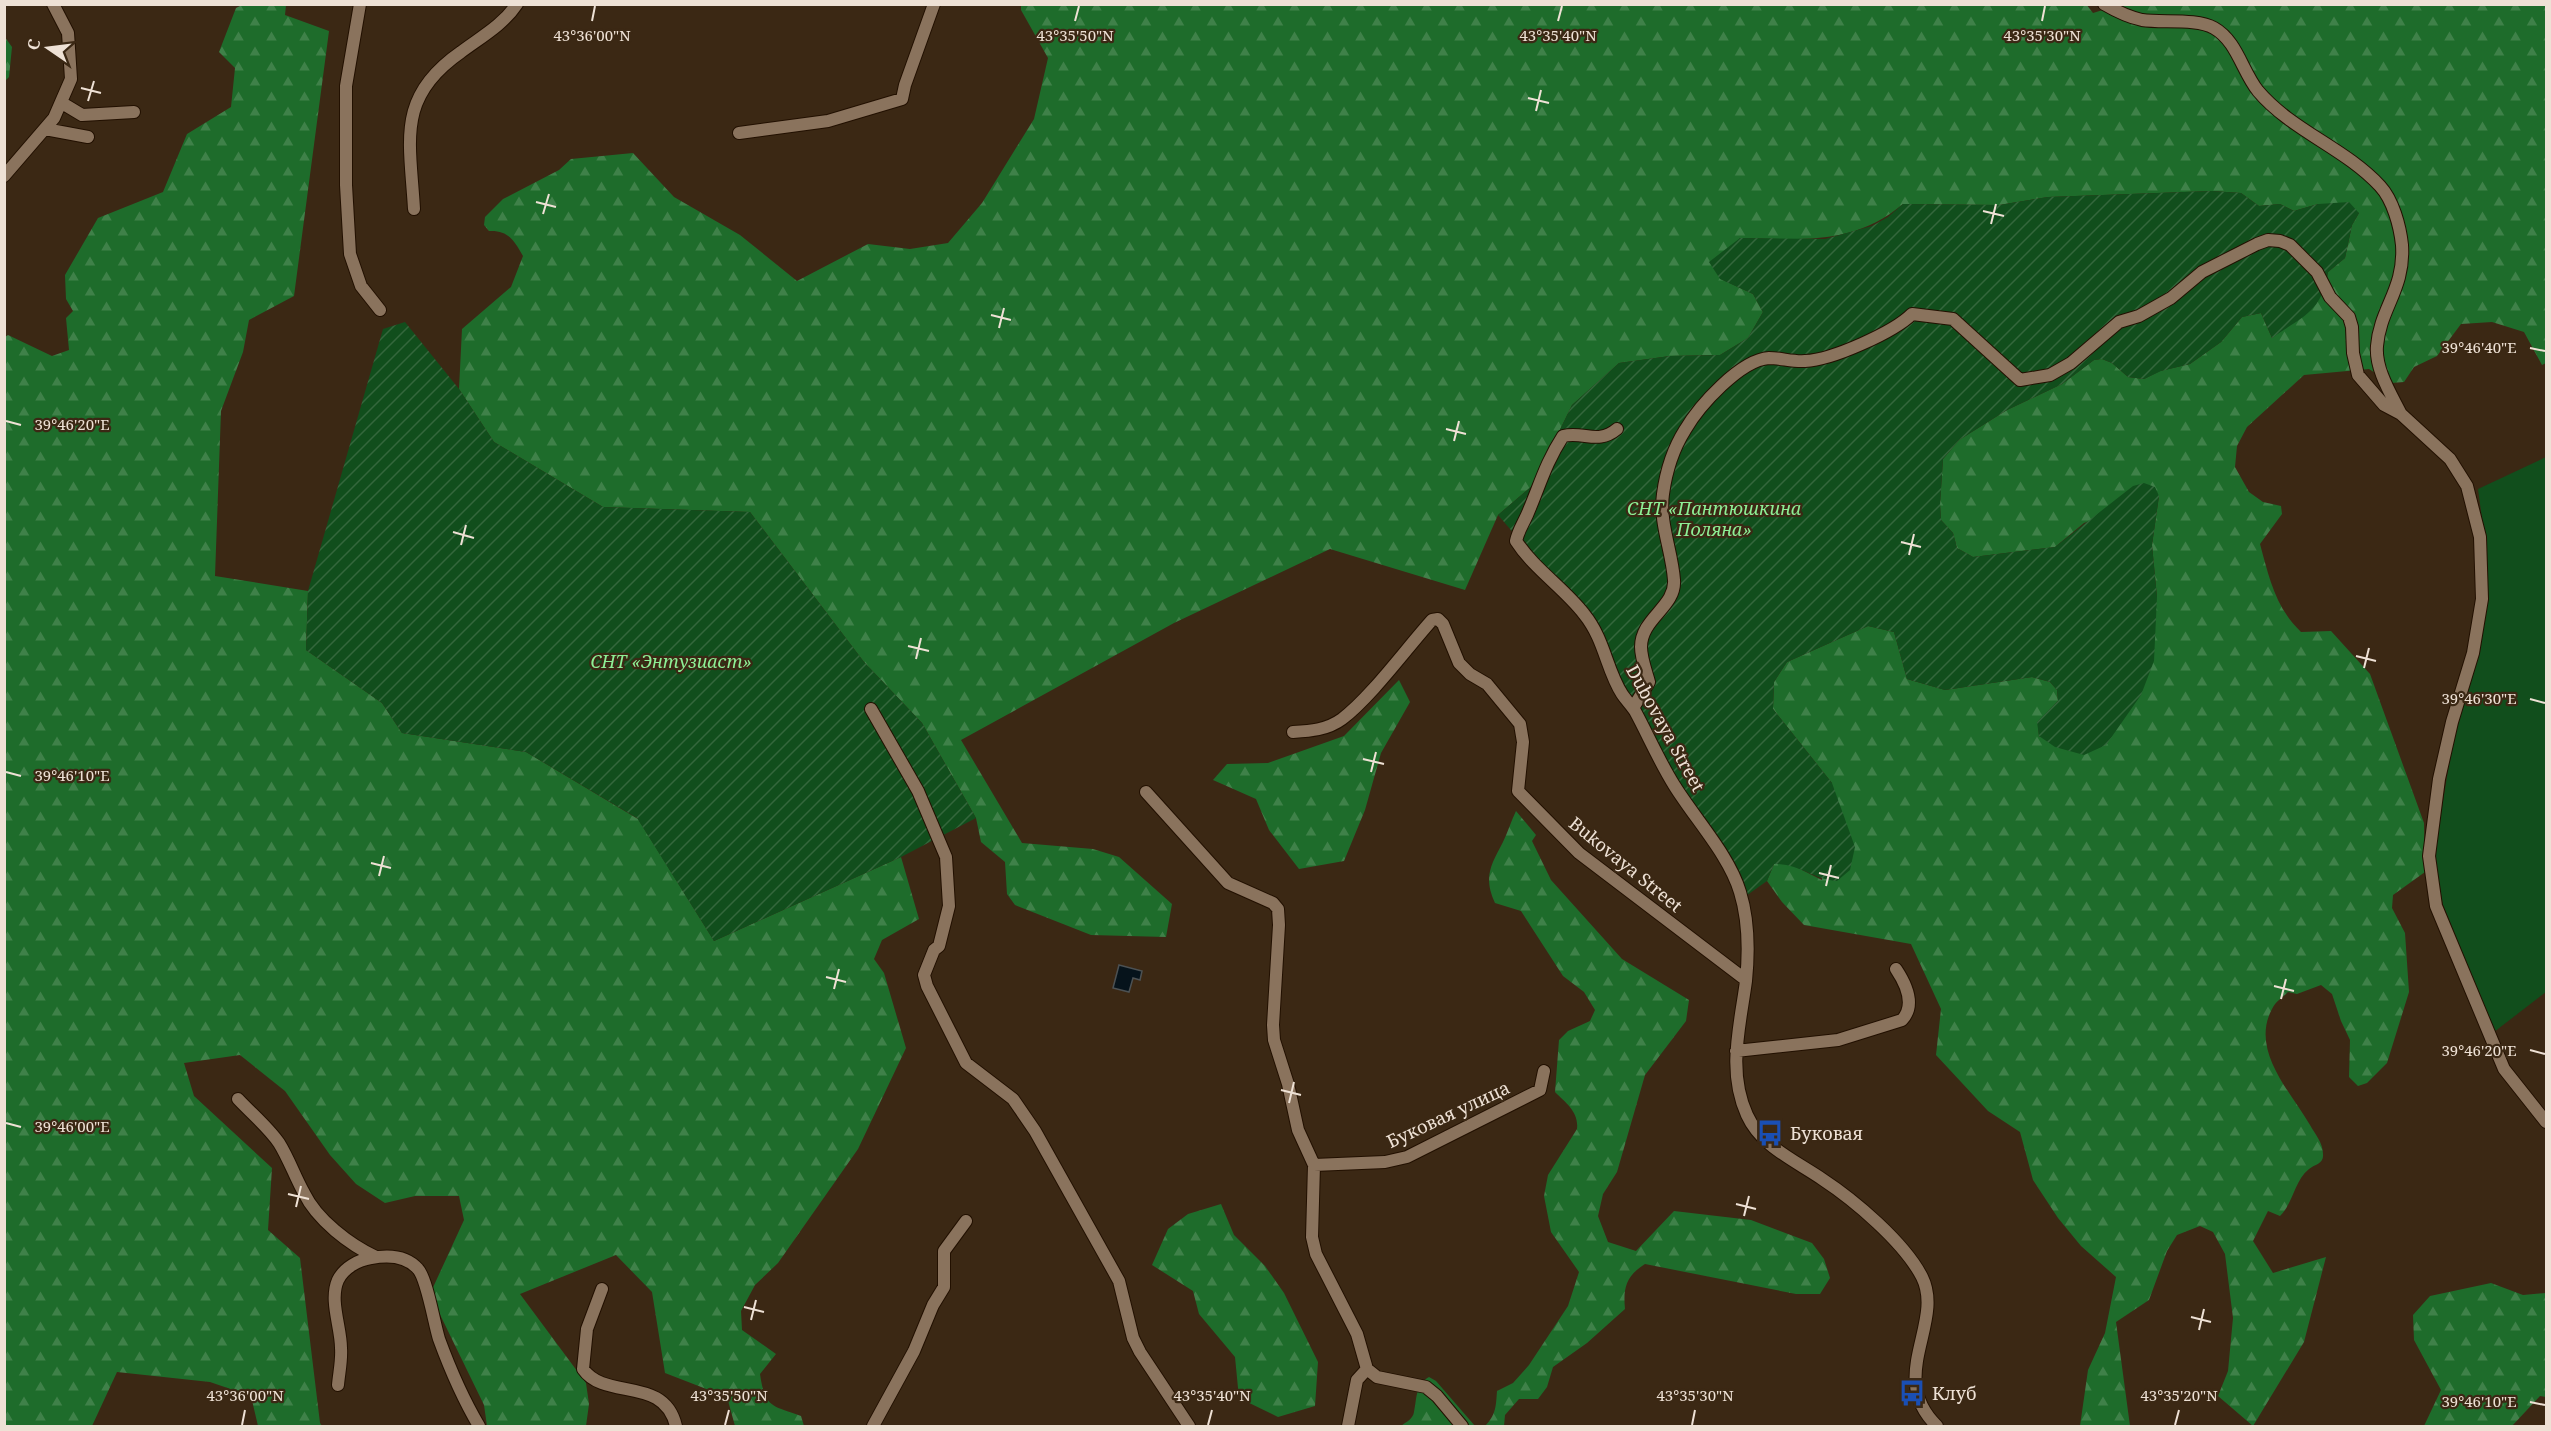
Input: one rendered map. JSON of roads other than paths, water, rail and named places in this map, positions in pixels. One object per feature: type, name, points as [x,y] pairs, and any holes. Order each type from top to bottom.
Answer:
[{"type":"street","points":[[4,176],[54,118],[71,79],[68,33],[53,4]]},
{"type":"street","points":[[360,4],[346,86],[346,185],[350,254],[361,286],[380,310]]},
{"type":"street","points":[[414,209],[410,123],[421,90],[444,63],[495,28],[517,4]]},
{"type":"street","points":[[739,134],[828,121],[902,99],[934,4]]},
{"type":"street","points":[[2104,4],[2128,17],[2200,23],[2214,27],[2240,58],[2259,91],[2306,132],[2355,165],[2381,187],[2394,208],[2402,244],[2402,272],[2382,324],[2377,348],[2381,373],[2401,414],[2451,459],[2467,486],[2480,537],[2482,599],[2473,653],[2452,722],[2439,779],[2428,856],[2432,886],[2436,906],[2493,1047],[2515,1084],[2547,1122]]},
{"type":"street","points":[[62,103],[82,115],[134,112]]},
{"type":"street","points":[[45,129],[88,137]]},
{"type":"street","name":"Dubovaya Street","points":[[1633,708],[1649,682],[1642,658],[1642,636],[1647,625],[1674,591],[1662,511],[1670,461],[1685,429],[1730,375],[1749,364],[1768,358],[1805,361],[1837,354],[1902,325],[1912,314],[1953,319],[2020,381],[2050,375],[2071,363],[2120,322],[2139,316],[2170,298],[2202,272],[2268,240],[2290,245],[2317,272],[2330,297],[2349,317],[2358,375],[2384,405],[2401,414]]},
{"type":"street","name":"Dubovaya Street","points":[[1617,429],[1608,437],[1601,438],[1563,436],[1551,454],[1535,489],[1516,541],[1584,613],[1601,638],[1618,687],[1633,708],[1674,785],[1712,841],[1739,889],[1748,934],[1746,980]]},
{"type":"street","name":"Bukovaya Street","points":[[1293,732],[1316,731],[1341,720],[1432,620],[1438,619],[1443,624],[1459,663],[1470,674],[1487,684],[1520,723],[1523,742],[1518,791],[1579,853],[1746,980]]},
{"type":"street","points":[[871,710],[918,791],[946,857],[949,906],[939,945],[934,950],[924,975],[927,986],[966,1063],[1013,1100],[1035,1131],[1119,1281],[1132,1338],[1189,1426]]},
{"type":"street","points":[[1146,792],[1228,883],[1273,903],[1278,909],[1280,915],[1274,1040],[1288,1084],[1298,1130],[1314,1164],[1312,1237],[1316,1254],[1357,1334],[1367,1369],[1377,1377],[1420,1385],[1430,1390],[1462,1426]]},
{"type":"street","points":[[1736,1051],[1838,1040],[1902,1020],[1910,1001],[1904,980],[1896,969]]},
{"type":"street","points":[[1746,980],[1736,1051],[1737,1075],[1743,1103],[1758,1133],[1783,1155],[1822,1179],[1866,1212],[1911,1261],[1922,1277],[1929,1301],[1917,1354],[1916,1379],[1922,1406],[1937,1426]]},
{"type":"street","name":"Буковая улица","points":[[1314,1164],[1385,1162],[1407,1157],[1540,1090],[1544,1071]]},
{"type":"street","points":[[238,1099],[277,1140],[305,1196],[314,1208],[360,1250],[376,1257]]},
{"type":"street","points":[[873,1426],[914,1351],[944,1287],[944,1251],[966,1221]]},
{"type":"street","points":[[338,1384],[342,1349],[334,1296],[338,1280],[348,1266],[376,1257],[401,1258],[412,1263],[422,1274],[439,1339],[463,1398],[479,1426]]},
{"type":"street","points":[[602,1289],[587,1329],[583,1369],[594,1379],[664,1402],[672,1412],[676,1426]]},
{"type":"street","points":[[1348,1426],[1357,1380],[1367,1369]]},
{"type":"place","name":"Буковая","points":[[1770,1133]]},
{"type":"place","name":"Клуб","points":[[1912,1393]]},
{"type":"park label","name":"СНТ «Пантюшкина Поляна»","points":[[1714,518]]},
{"type":"park label","name":"СНТ «Энтузиаст»","points":[[671,661]]}]
